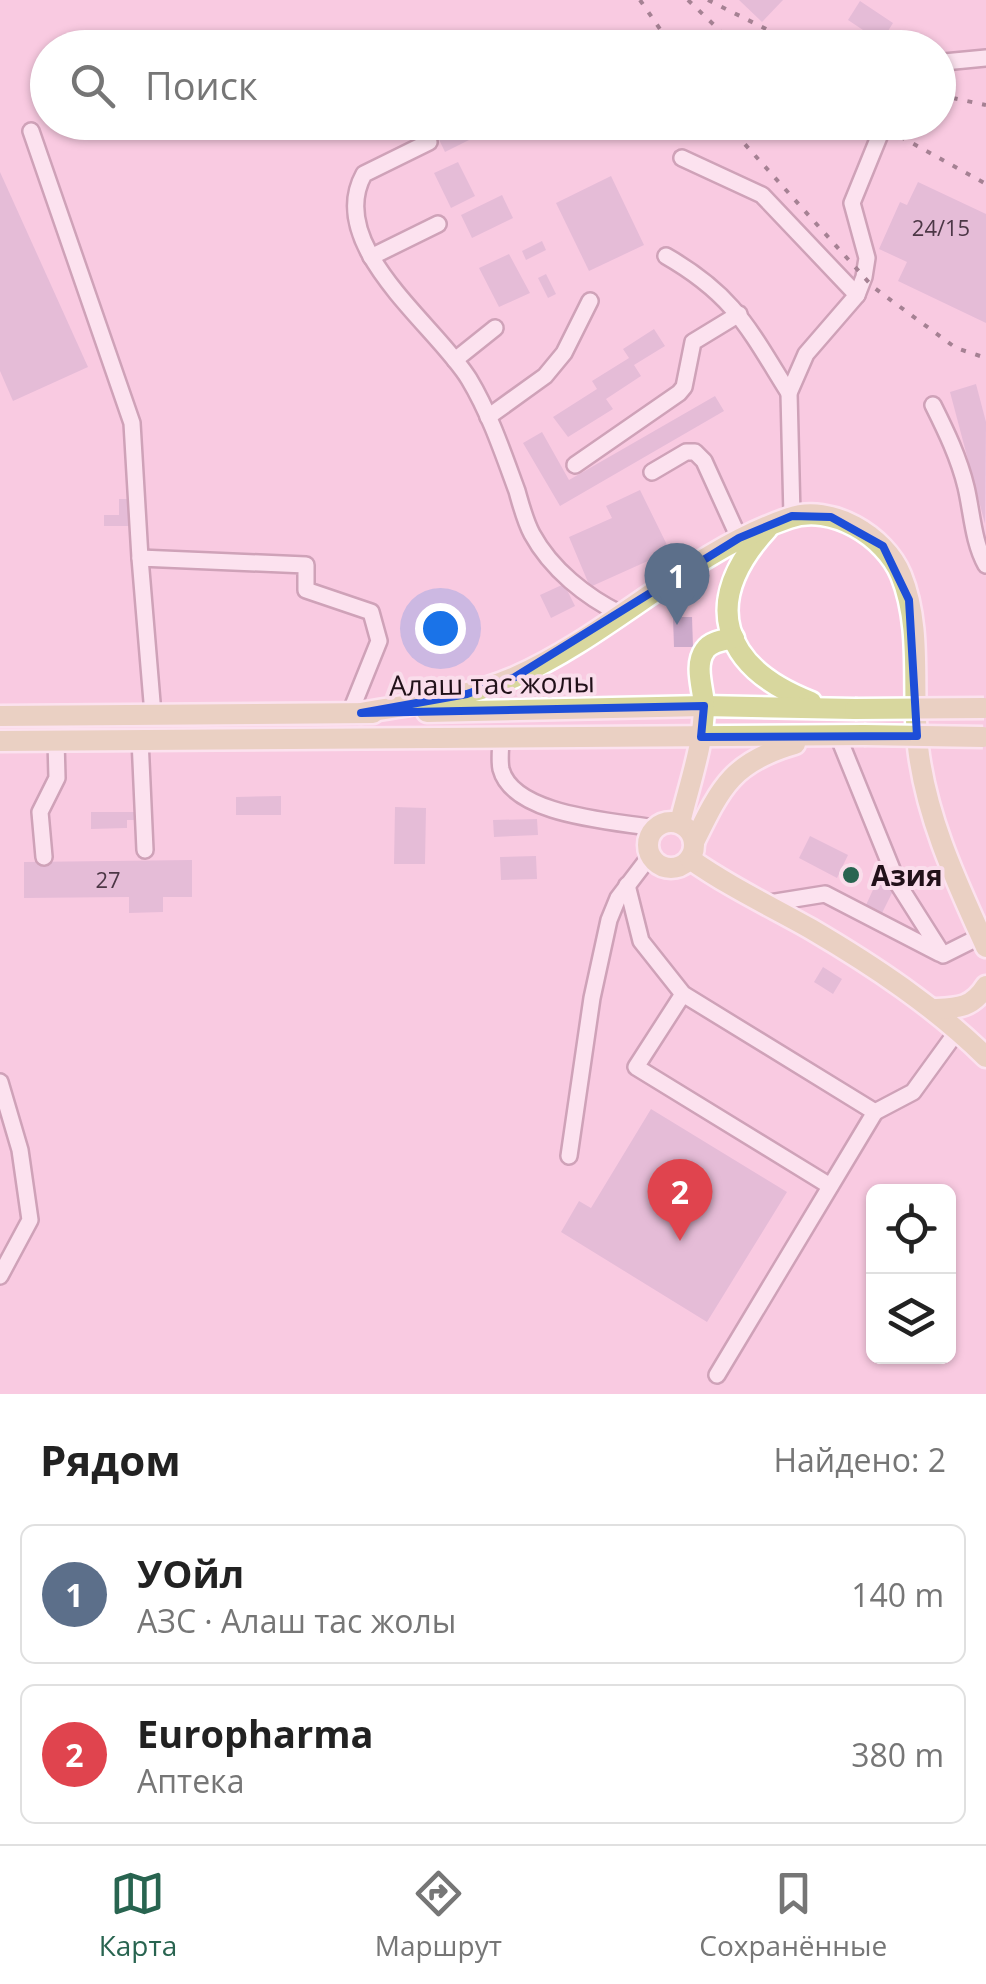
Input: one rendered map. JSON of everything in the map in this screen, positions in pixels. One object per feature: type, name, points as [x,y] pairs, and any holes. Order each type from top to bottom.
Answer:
[{"type":"main road","points":[[355,713],[468,694],[516,677],[567,649],[739,538],[792,516],[831,517],[855,526],[882,546],[900,572],[909,600],[914,639],[918,745],[925,791],[948,863],[984,941]]},
{"type":"main road","points":[[768,528],[744,555],[729,584],[726,608],[734,638],[747,660],[768,680],[789,694],[825,708]]},
{"type":"main road","points":[[680,823],[701,736],[704,706],[700,670],[704,652],[708,645],[734,638]]},
{"type":"main road","name":"Алаш тас жолы","points":[[0,716],[704,706],[985,708]]},
{"type":"main road","points":[[830,736],[773,750],[743,766],[720,789],[692,850],[684,864],[669,868],[650,856],[648,841],[654,828],[666,822],[680,823],[690,830],[692,850],[764,904],[864,961],[935,1009],[986,1057]]},
{"type":"main road","name":"Алаш тас жолы","points":[[0,740],[984,737]]},
{"type":"main road","points":[[935,1009],[972,1004],[986,986]]},
{"type":"lane","points":[[956,61],[986,58]]},
{"type":"lane","points":[[34,140],[132,423],[153,714]]},
{"type":"lane","points":[[792,516],[789,392],[806,354],[857,294],[868,258],[852,203],[878,140]]},
{"type":"lane","points":[[429,142],[364,174],[358,184],[359,224],[371,257],[394,293],[455,360],[488,417],[532,535],[576,587],[591,600],[622,614]]},
{"type":"lane","points":[[682,158],[762,195],[857,294]]},
{"type":"lane","points":[[371,257],[438,224]]},
{"type":"lane","points":[[666,256],[700,276],[739,314],[789,392]]},
{"type":"lane","points":[[488,417],[545,376],[564,353],[590,301]]},
{"type":"lane","points":[[576,465],[679,393],[684,387],[692,342],[739,314]]},
{"type":"lane","points":[[455,360],[495,328]]},
{"type":"lane","points":[[934,404],[965,483],[979,553],[986,565]]},
{"type":"lane","points":[[652,472],[686,452],[694,452],[704,461],[739,538]]},
{"type":"lane","points":[[140,558],[306,565],[306,590],[371,612],[379,640],[355,713]]},
{"type":"lane","points":[[830,736],[898,884],[943,955]]},
{"type":"lane","points":[[502,738],[500,766],[506,780],[526,798],[554,811],[654,828]]},
{"type":"lane","points":[[140,739],[144,850]]},
{"type":"lane","points":[[44,857],[40,812],[57,778],[56,740]]},
{"type":"lane","points":[[569,1156],[592,998],[610,920],[627,885],[650,856]]},
{"type":"lane","points":[[627,885],[641,941],[684,994],[874,1112]]},
{"type":"lane","points":[[764,904],[825,894],[943,955],[984,941]]},
{"type":"lane","points":[[684,994],[636,1067],[830,1186]]},
{"type":"lane","points":[[717,1375],[874,1112],[913,1092],[958,1030]]},
{"type":"lane","points":[[0,1082],[20,1150],[30,1220],[0,1276]]},
{"type":"highlighted area","points":[[792,516],[831,517],[883,546],[909,600],[917,736],[701,737],[704,706],[361,713],[467,694],[515,677],[739,538]]},
{"type":"building","points":[[739,0],[783,0],[762,22]]},
{"type":"building","points":[[860,1],[893,23],[889,30],[863,30],[848,20]]},
{"type":"building","points":[[439,140],[469,140],[445,152]]},
{"type":"building","points":[[458,162],[475,196],[451,208],[434,173]]},
{"type":"building","points":[[0,172],[88,367],[13,401],[0,371]]},
{"type":"building","points":[[611,176],[644,245],[589,271],[556,203]]},
{"type":"building","points":[[918,182],[986,214],[986,323],[898,281],[907,262],[879,249],[900,202],[907,205]]},
{"type":"building","points":[[502,195],[513,218],[472,238],[461,215]]},
{"type":"building","points":[[542,241],[546,250],[526,260],[522,251]]},
{"type":"building","points":[[509,254],[530,293],[499,307],[479,268]]},
{"type":"building","points":[[546,274],[556,294],[548,298],[538,278]]},
{"type":"building","points":[[654,329],[665,346],[634,365],[641,376],[606,399],[613,409],[568,437],[553,417],[597,389],[592,381],[629,358],[623,349]]},
{"type":"building","points":[[976,384],[986,422],[985,524],[950,392]]},
{"type":"building","points":[[715,396],[724,411],[560,506],[523,443],[542,432],[569,480]]},
{"type":"building","points":[[640,490],[670,551],[590,587],[569,537],[612,518],[606,506]]},
{"type":"building","points":[[119,499],[135,499],[135,526],[104,526],[104,515],[119,515]]},
{"type":"building","points":[[564,584],[575,606],[551,618],[540,595]]},
{"type":"building","points":[[673,617],[692,617],[693,647],[674,647]]},
{"type":"building","points":[[281,796],[281,815],[236,815],[236,797]]},
{"type":"building","points":[[395,807],[426,808],[425,864],[394,864]]},
{"type":"building","points":[[91,812],[134,812],[134,820],[127,820],[127,828],[91,829]]},
{"type":"building","points":[[537,819],[538,835],[494,837],[493,820]]},
{"type":"building","points":[[810,836],[848,855],[837,878],[799,858]]},
{"type":"building","points":[[536,856],[537,879],[501,880],[500,857]]},
{"type":"building","points":[[192,860],[192,897],[163,897],[163,912],[129,913],[129,897],[24,898],[24,862]]},
{"type":"building","name":"Азия","points":[[848,863],[863,872],[855,886],[840,877]]},
{"type":"building","points":[[877,881],[894,889],[882,913],[866,905]]},
{"type":"building","points":[[823,967],[842,979],[833,994],[814,982]]},
{"type":"building","points":[[651,1109],[787,1192],[707,1322],[561,1232],[579,1201],[591,1208]]},
{"type":"railway","points":[[640,0],[661,30]]},
{"type":"railway","points":[[688,0],[719,30]]},
{"type":"railway","points":[[708,0],[768,30]]},
{"type":"railway","points":[[956,99],[986,105]]},
{"type":"railway","points":[[741,140],[873,287],[956,348],[986,358]]},
{"type":"railway","points":[[907,140],[986,184]]},
{"type":"place","name":"УОйл","points":[[677,625]]},
{"type":"place","name":"Азия","points":[[851,875]]},
{"type":"place","name":"Europharma","points":[[680,1241]]}]
